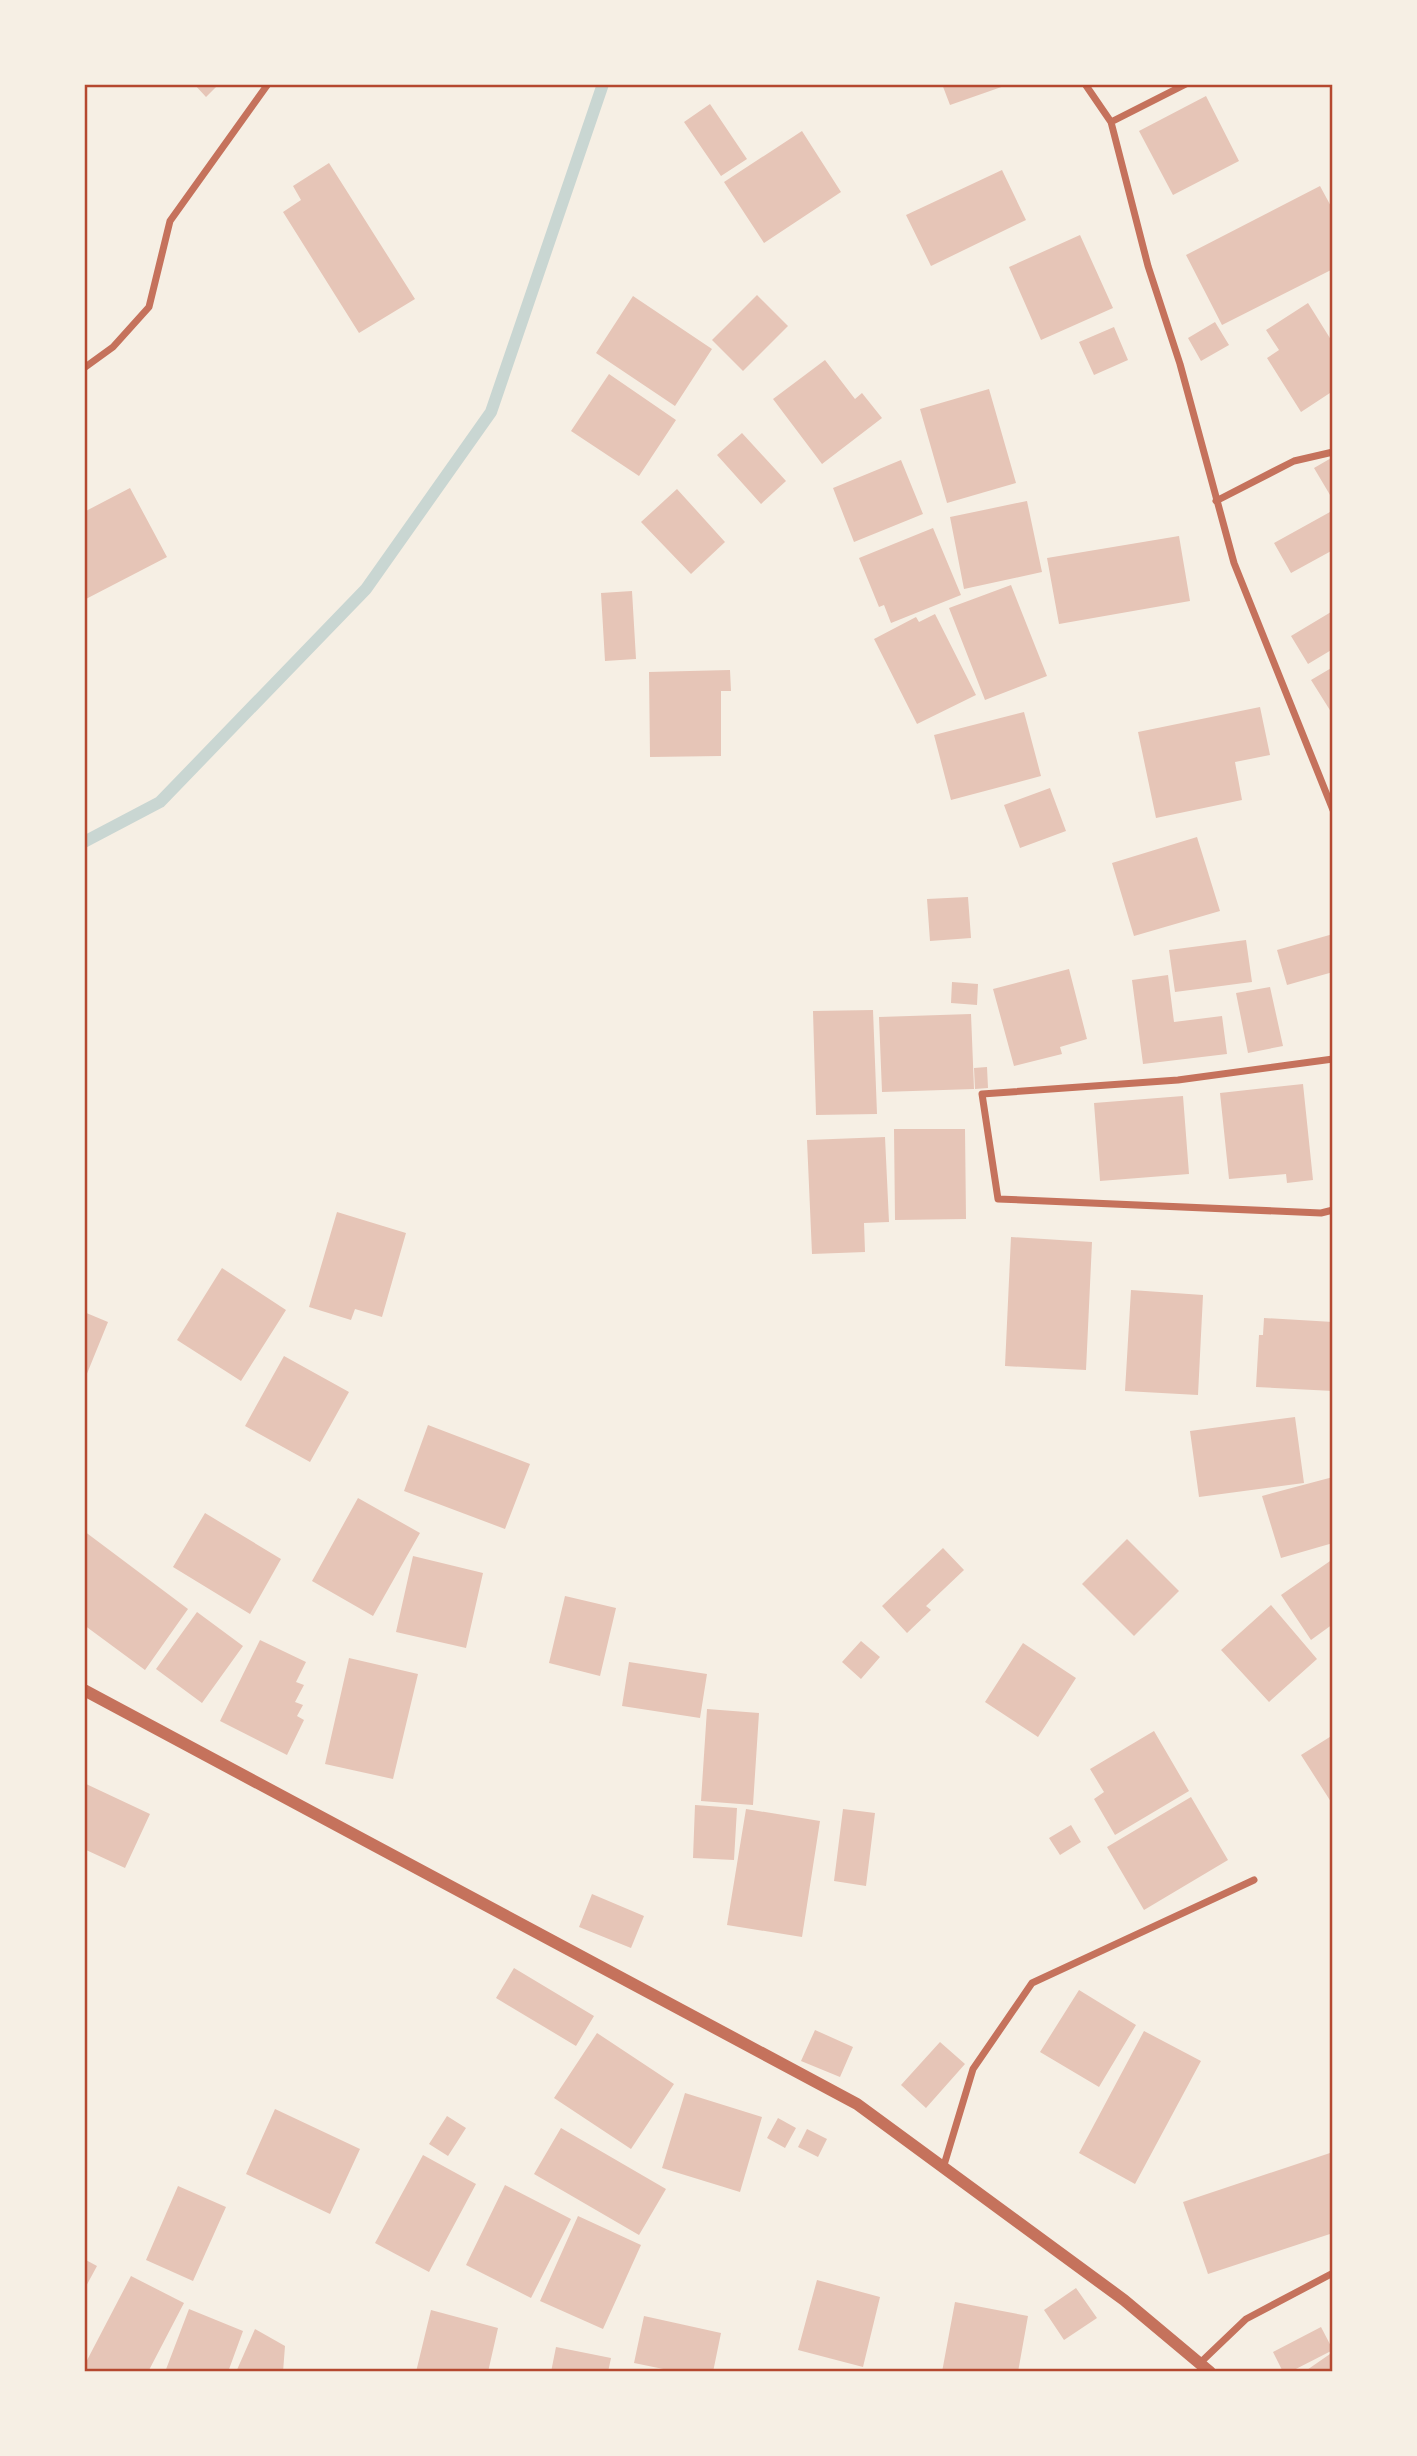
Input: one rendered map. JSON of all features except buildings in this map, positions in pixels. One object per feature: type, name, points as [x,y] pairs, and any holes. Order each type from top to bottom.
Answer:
[{"type":"street","points":[[84,368],[113,347],[149,307],[170,221],[268,84]]},
{"type":"street","points":[[1085,84],[1111,122],[1147,266],[1180,364],[1234,563],[1333,810]]},
{"type":"street","points":[[1111,122],[1186,84]]},
{"type":"street","points":[[1216,501],[1294,461],[1333,452]]},
{"type":"street","points":[[1333,1059],[1178,1080],[982,1094],[998,1199],[1321,1213],[1333,1210]]},
{"type":"street","points":[[84,1690],[857,2104],[944,2165],[1124,2300],[1205,2368],[1246,2319],[1333,2273]]},
{"type":"street","points":[[944,2165],[973,2069],[1032,1983],[1254,1880]]},
{"type":"waterway","points":[[84,842],[160,802],[366,589],[491,412],[603,84]]}]
